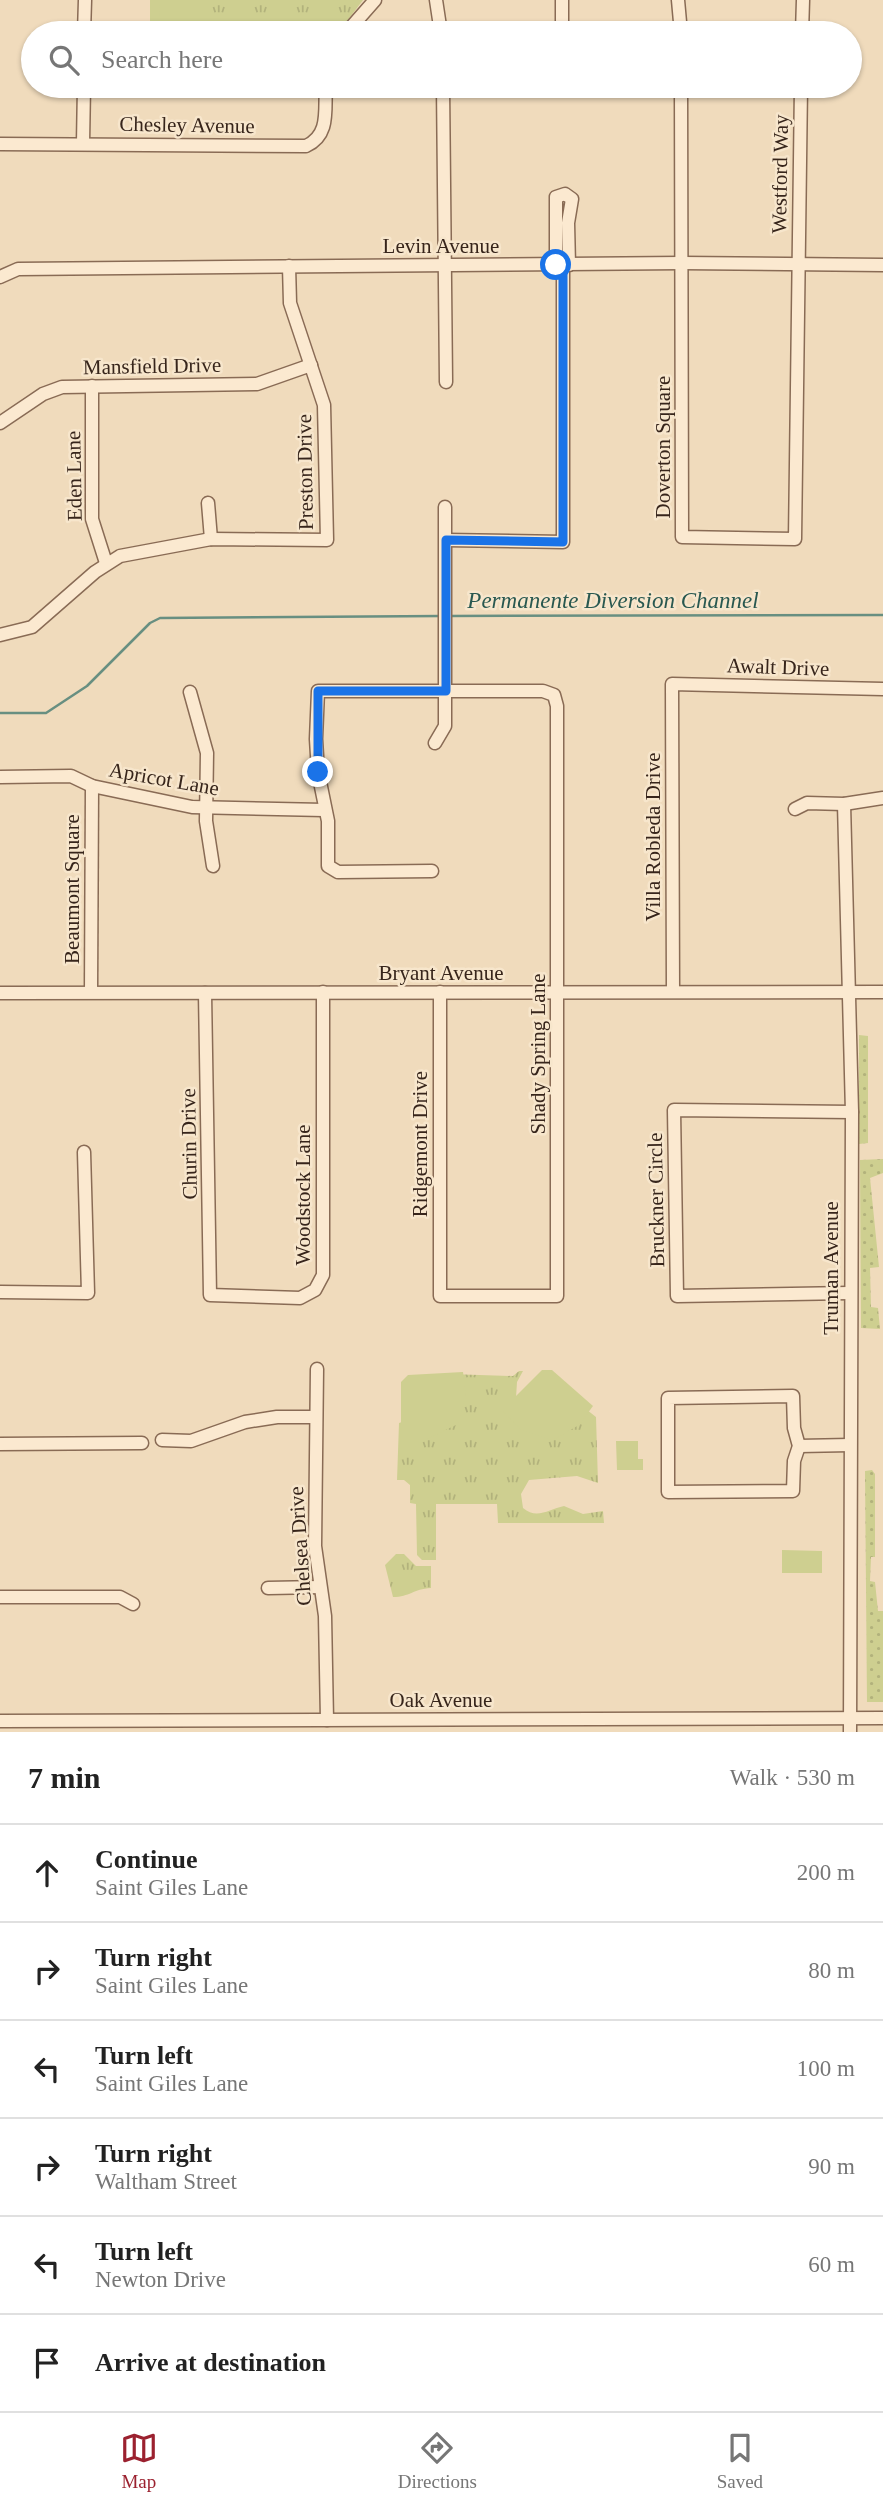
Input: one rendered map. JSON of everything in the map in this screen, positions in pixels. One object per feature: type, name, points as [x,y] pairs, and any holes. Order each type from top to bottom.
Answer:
[{"type":"street","points":[[84,21],[85,0]]},
{"type":"street","points":[[357,21],[375,0]]},
{"type":"street","points":[[436,0],[439,21]]},
{"type":"street","points":[[562,0],[562,21]]},
{"type":"street","points":[[678,0],[680,21]]},
{"type":"street","points":[[802,21],[803,0]]},
{"type":"street","points":[[83,143],[84,98]]},
{"type":"street","name":"Chesley Avenue","points":[[0,144],[306,145],[319,138],[325,124],[326,98]]},
{"type":"street","points":[[443,98],[446,382]]},
{"type":"street","points":[[681,98],[682,263]]},
{"type":"street","name":"Westford Way","points":[[797,264],[801,98]]},
{"type":"street","points":[[446,540],[563,542],[562,223]]},
{"type":"street","name":"Levin Avenue","points":[[0,277],[18,269],[682,263],[883,265]]},
{"type":"street","name":"Doverton Square","points":[[682,263],[682,537],[783,538],[795,538],[797,264]]},
{"type":"street","name":"Preston Drive","points":[[0,635],[32,627],[106,563],[120,556],[211,539],[327,540],[324,405],[290,303],[289,266]]},
{"type":"street","name":"Mansfield Drive","points":[[0,422],[43,394],[62,387],[257,384],[311,365]]},
{"type":"street","name":"Eden Lane","points":[[92,386],[92,519],[106,563]]},
{"type":"street","points":[[208,503],[211,539]]},
{"type":"street","points":[[435,743],[445,726],[445,507]]},
{"type":"street","name":"Awalt Drive","points":[[672,684],[883,689]]},
{"type":"street","name":"Villa Robleda Drive","points":[[672,684],[673,990]]},
{"type":"street","points":[[432,871],[331,870],[326,859],[328,821],[324,810],[316,740],[318,691],[446,691]]},
{"type":"street","name":"Shady Spring Lane","points":[[440,1296],[557,1296],[558,706],[554,695],[543,691],[446,691]]},
{"type":"street","points":[[190,692],[206,753],[205,809],[213,866]]},
{"type":"street","name":"Apricot Lane","points":[[0,777],[71,776],[92,786],[205,809],[324,810]]},
{"type":"street","name":"Beaumont Square","points":[[91,992],[92,786]]},
{"type":"street","points":[[795,809],[807,803],[844,804],[883,798]]},
{"type":"street","name":"Truman Avenue","points":[[844,804],[852,1112],[849,1293],[850,1732]]},
{"type":"street","name":"Bryant Avenue","points":[[0,993],[673,990],[883,992]]},
{"type":"street","name":"Woodstock Lane","points":[[210,1295],[300,1298],[315,1290],[323,1275],[323,992]]},
{"type":"street","name":"Ridgemont Drive","points":[[440,992],[440,1296]]},
{"type":"street","name":"Churin Drive","points":[[205,993],[210,1295]]},
{"type":"street","name":"Bruckner Circle","points":[[849,1293],[677,1296],[674,1110],[852,1112]]},
{"type":"street","points":[[0,1292],[88,1293],[84,1152]]},
{"type":"street","name":"Chelsea Drive","points":[[317,1369],[314,1417],[315,1546],[325,1616],[327,1720]]},
{"type":"street","points":[[793,1395],[794,1428],[799,1446],[794,1461],[793,1491],[668,1492],[668,1398],[793,1395]]},
{"type":"street","points":[[162,1440],[191,1441],[245,1422],[277,1417],[314,1417]]},
{"type":"street","points":[[0,1444],[142,1443]]},
{"type":"street","points":[[799,1446],[850,1445]]},
{"type":"street","points":[[268,1588],[320,1587]]},
{"type":"street","points":[[0,1597],[120,1597],[133,1604]]},
{"type":"street","name":"Oak Avenue","points":[[0,1721],[226,1726],[327,1720],[424,1726],[883,1718]]},
{"type":"green space","points":[[150,0],[363,0],[347,21],[150,21]]},
{"type":"green space","points":[[160,0],[208,0],[208,21],[159,21]]},
{"type":"green space","points":[[859,1035],[868,1036],[868,1143],[859,1144]]},
{"type":"green space","points":[[883,1159],[883,1173],[870,1178],[879,1267],[870,1268],[871,1307],[878,1308],[880,1329],[861,1328],[860,1160]]},
{"type":"green space","points":[[542,1370],[552,1370],[593,1406],[579,1425],[553,1440],[520,1429],[502,1410]]},
{"type":"green space","points":[[523,1371],[517,1382],[516,1398],[577,1402],[596,1417],[598,1483],[577,1476],[529,1480],[521,1494],[523,1508],[533,1513],[543,1513],[564,1506],[583,1514],[603,1511],[604,1523],[498,1523],[497,1504],[436,1504],[436,1560],[422,1560],[417,1555],[416,1504],[410,1503],[410,1485],[404,1480],[397,1480],[399,1423],[449,1374],[513,1376]]},
{"type":"green space","points":[[463,1372],[466,1395],[458,1424],[427,1439],[401,1439],[401,1382],[408,1375]]},
{"type":"green space","points":[[616,1441],[638,1441],[638,1459],[643,1459],[643,1470],[617,1470]]},
{"type":"green space","points":[[872,1470],[875,1474],[875,1557],[871,1557],[870,1581],[875,1582],[878,1611],[883,1611],[883,1702],[867,1702],[865,1471]]},
{"type":"green space","points":[[782,1550],[822,1551],[822,1573],[782,1573]]},
{"type":"green space","points":[[396,1554],[404,1554],[416,1566],[431,1566],[431,1588],[393,1597],[385,1565]]},
{"type":"waterway","name":"Permanente Diversion Channel","points":[[448,616],[883,615]]},
{"type":"waterway","name":"Permanente Diversion Channel","points":[[0,713],[46,713],[87,686],[150,623],[160,618],[441,616]]},
{"type":"route","points":[[318,772],[318,691],[446,691],[446,540],[563,542],[563,265],[556,265]]}]
